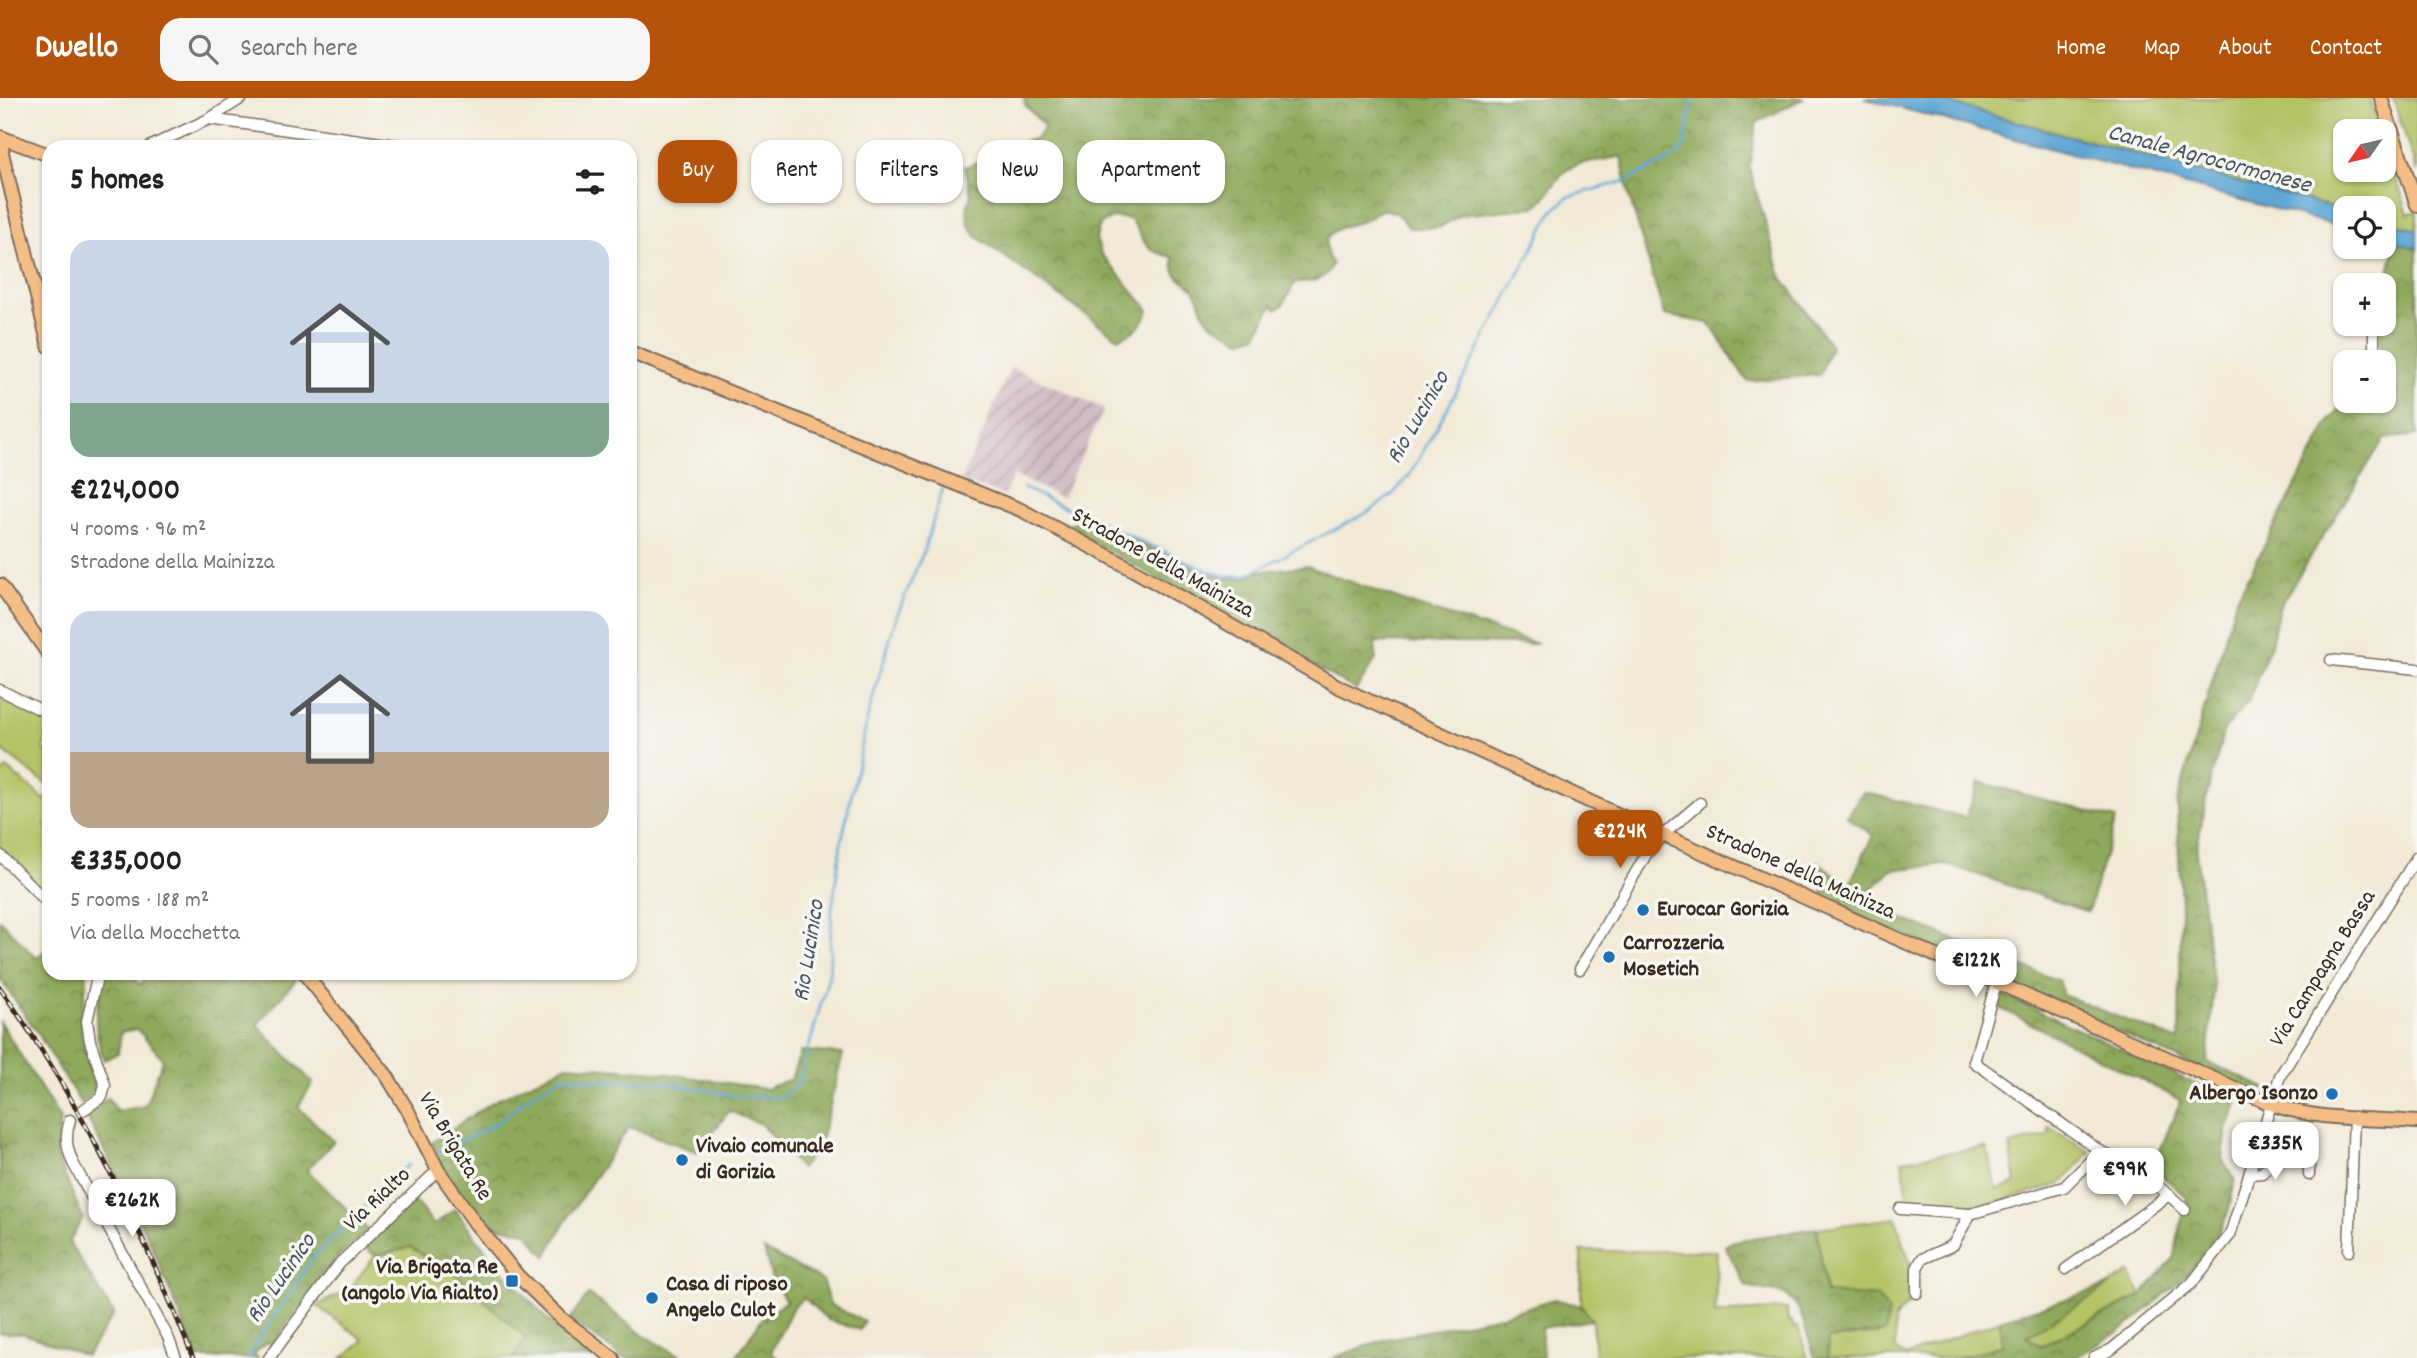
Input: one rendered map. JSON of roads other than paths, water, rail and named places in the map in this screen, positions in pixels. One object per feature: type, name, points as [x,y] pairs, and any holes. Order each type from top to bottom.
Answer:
[{"type":"main road","points":[[2381,98],[2417,205]]},
{"type":"main road","points":[[42,153],[1,138],[2,153],[42,317]]},
{"type":"main road","name":"Stradone della Mainizza","points":[[637,355],[1021,510],[1114,559],[1341,688],[1663,835],[2271,1104],[2287,1110],[2417,1122]]},
{"type":"main road","points":[[0,586],[42,645]]},
{"type":"main road","name":"Via Brigata Re","points":[[310,980],[387,1076],[434,1163],[475,1223],[518,1276],[561,1318],[613,1358]]},
{"type":"street","points":[[164,140],[209,119],[242,98]]},
{"type":"street","points":[[209,119],[360,140]]},
{"type":"street","points":[[2331,660],[2417,669]]},
{"type":"street","points":[[0,690],[42,711]]},
{"type":"street","name":"Stradone della Mainizza","points":[[1580,969],[1647,853],[1663,835],[1700,803]]},
{"type":"street","points":[[0,855],[42,897]]},
{"type":"street","name":"Via Campagna Bassa","points":[[2094,1358],[2112,1349],[2191,1284],[2230,1236],[2280,1076],[2417,857]]},
{"type":"street","points":[[83,1110],[102,1097],[105,1085],[90,1041],[88,1021],[97,980]]},
{"type":"street","points":[[1996,983],[1974,1062],[2100,1151],[2141,1173],[2185,1210]]},
{"type":"street","points":[[2349,1251],[2354,1117]]},
{"type":"street","points":[[70,1119],[66,1147],[73,1163],[168,1337],[176,1358]]},
{"type":"street","points":[[1900,1209],[1970,1214],[2064,1187],[2100,1151]]},
{"type":"street","points":[[2251,1174],[2262,1173],[2276,1158],[2301,1158],[2309,1167],[2309,1175]]},
{"type":"street","name":"Via Rialto","points":[[269,1358],[340,1263],[434,1163]]},
{"type":"street","points":[[2066,1269],[2169,1195]]},
{"type":"street","points":[[1916,1293],[1917,1268],[1922,1259],[1953,1245],[1970,1214]]},
{"type":"water","points":[[1864,98],[1930,98],[2333,208],[2333,225]]},
{"type":"water","points":[[2396,224],[2417,230],[2417,248],[2396,242]]},
{"type":"waterway","name":"Rio Lucinico","points":[[1023,488],[1208,571],[1228,576],[1247,575],[1372,510],[1393,494],[1409,476],[1552,212],[1568,197],[1625,181],[1673,158],[1684,147],[1693,98]]},
{"type":"waterway","name":"Rio Lucinico","points":[[438,1152],[494,1125],[530,1096],[563,1076],[605,1081],[657,1081],[741,1097],[782,1097],[799,1083],[829,975],[832,909],[841,844],[869,711],[897,615],[923,553],[943,488]]},
{"type":"waterway","name":"Rio Lucinico","points":[[249,1358],[315,1255],[375,1197],[386,1182],[409,1165]]},
{"type":"railway","points":[[0,988],[57,1076],[108,1167],[153,1261],[193,1358]]},
{"type":"place","name":"Eurocar Gorizia","points":[[1643,910]]},
{"type":"place","name":"Carrozzeria Mosetich","points":[[1609,957]]},
{"type":"place","name":"Albergo Isonzo","points":[[2332,1094]]},
{"type":"place","name":"Vivaio comunale di Gorizia","points":[[682,1160]]},
{"type":"place","name":"Via Brigata Re (angolo Via Rialto)","points":[[512,1281]]},
{"type":"place","name":"Casa di riposo Angelo Culot","points":[[652,1298]]},
{"type":"water label","name":"Canale Agrocormonese","points":[[2209,160]]}]
